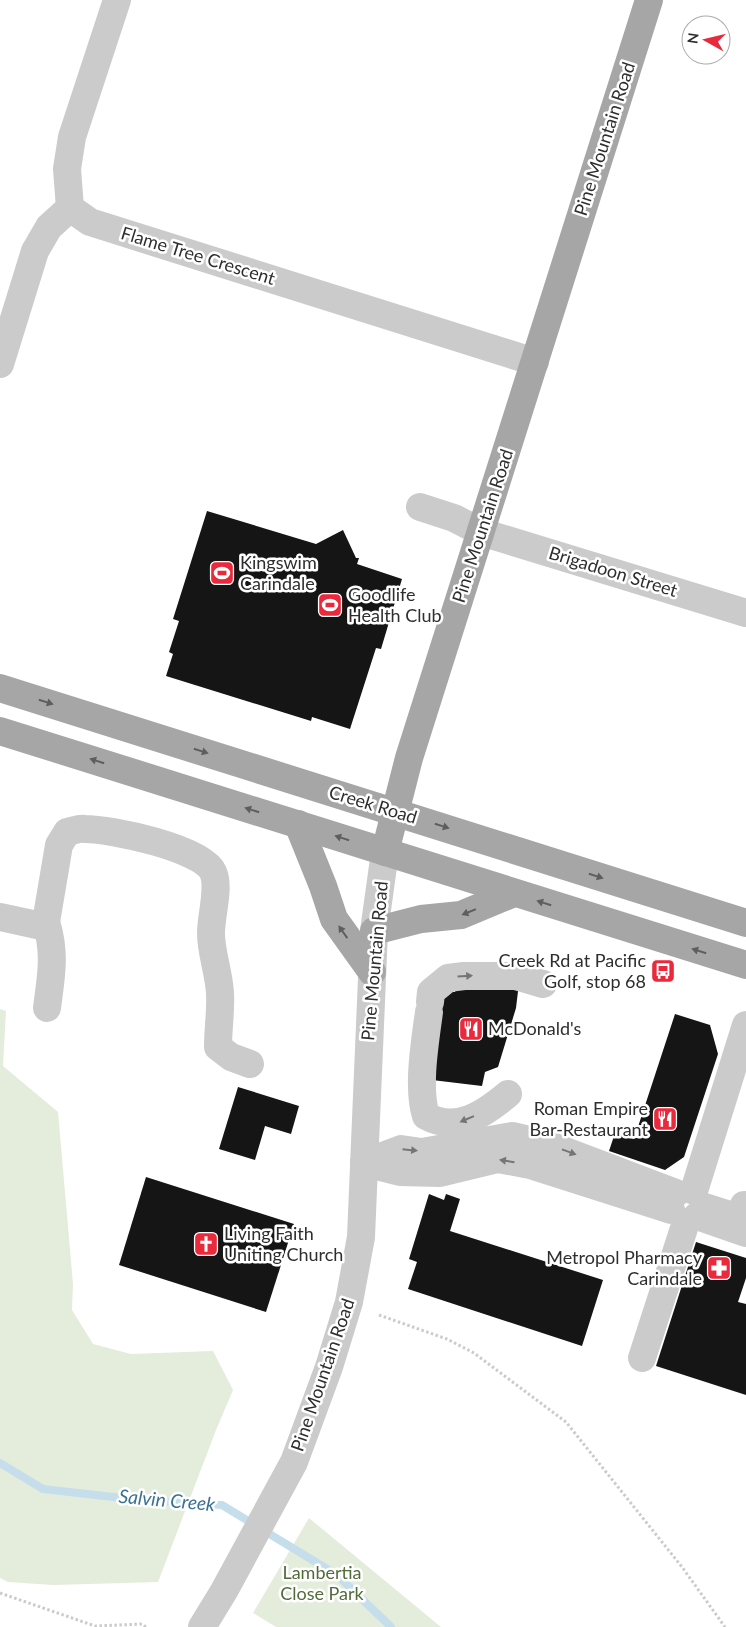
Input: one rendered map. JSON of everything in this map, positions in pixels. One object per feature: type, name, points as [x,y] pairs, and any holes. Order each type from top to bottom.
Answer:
[{"type":"main road","name":"Pine Mountain Road","points":[[386,852],[409,758],[649,0]]},
{"type":"main road","name":"Creek Road","points":[[0,688],[746,923]]},
{"type":"main road","points":[[0,731],[514,894],[746,965]]},
{"type":"main road","points":[[298,824],[324,886],[334,919],[372,972]]},
{"type":"main road","points":[[374,931],[421,920],[461,915],[514,894]]},
{"type":"street","points":[[0,364],[35,251],[49,227],[70,208],[68,169],[72,137],[117,0]]},
{"type":"street","name":"Flame Tree Crescent","points":[[70,208],[90,222],[535,362]]},
{"type":"street","name":"Brigadoon Street","points":[[420,507],[454,518],[481,532],[746,612]]},
{"type":"street","points":[[47,1008],[53,956],[52,940],[46,922],[59,845],[67,832],[83,828],[112,831],[157,841],[197,858],[212,870],[217,885],[211,934],[220,993],[218,1047],[231,1057],[250,1064]]},
{"type":"street","name":"Pine Mountain Road","points":[[202,1627],[224,1591],[294,1462],[335,1351],[349,1302],[361,1237],[374,931],[386,852]]},
{"type":"street","points":[[0,918],[37,926],[46,922]]},
{"type":"street","points":[[508,1094],[491,1109],[460,1122],[438,1122],[426,1116],[423,1107],[423,1062],[431,992],[448,978],[464,976],[516,976],[543,984]]},
{"type":"street","points":[[642,1358],[687,1206],[746,1025]]},
{"type":"street","points":[[364,1162],[401,1150],[422,1152],[512,1136],[547,1144],[746,1233]]},
{"type":"street","points":[[364,1162],[400,1172],[440,1172],[498,1159],[530,1165],[544,1178],[623,1205],[687,1206],[730,1216],[739,1214],[744,1205]]},
{"type":"path","points":[[379,1315],[447,1339],[474,1353],[566,1422],[682,1567],[725,1627]]},
{"type":"path","points":[[0,1593],[95,1626],[142,1624],[146,1627]]},
{"type":"green space","points":[[0,1009],[6,1011],[3,1066],[58,1112],[73,1284],[72,1310],[93,1344],[131,1354],[213,1351],[233,1390],[158,1582],[53,1585],[8,1582],[0,1578]]},
{"type":"green space","name":"Lambertia Close Park","points":[[309,1518],[441,1627],[276,1627],[253,1613]]},
{"type":"building","points":[[207,511],[316,544],[343,530],[356,558],[359,558],[357,564],[402,579],[381,649],[376,648],[350,729],[312,717],[311,721],[166,676],[173,654],[169,652],[179,621],[173,619]]},
{"type":"building","name":"McDonald's","points":[[457,981],[519,983],[516,1008],[498,1067],[485,1072],[482,1086],[432,1080],[440,990],[455,992]]},
{"type":"building","points":[[675,1014],[710,1025],[718,1054],[684,1157],[665,1170],[609,1151],[615,1133],[634,1139]]},
{"type":"building","points":[[238,1087],[299,1106],[291,1134],[265,1126],[255,1160],[219,1149]]},
{"type":"building","name":"Living Faith Uniting Church","points":[[146,1177],[294,1224],[266,1312],[119,1265]]},
{"type":"building","points":[[429,1194],[444,1200],[446,1194],[460,1199],[450,1231],[603,1280],[582,1346],[408,1289],[417,1262],[409,1259]]},
{"type":"building","points":[[696,1242],[746,1258],[746,1278],[738,1302],[746,1304],[746,1395],[656,1366]]},
{"type":"waterway","name":"Salvin Creek","points":[[0,1463],[43,1489],[140,1500],[222,1505],[337,1575],[391,1627]]},
{"type":"place","name":"Kingswim Carindale","points":[[222,573]]},
{"type":"place","name":"Goodlife Health Club","points":[[330,605]]},
{"type":"place","name":"Creek Rd at Pacific Golf, stop 68","points":[[663,971]]},
{"type":"place","name":"McDonald's","points":[[471,1029]]},
{"type":"place","name":"Roman Empire Bar-Restaurant","points":[[665,1119]]},
{"type":"place","name":"Living Faith Uniting Church","points":[[206,1244]]},
{"type":"place","name":"Metropol Pharmacy Carindale","points":[[719,1268]]}]
